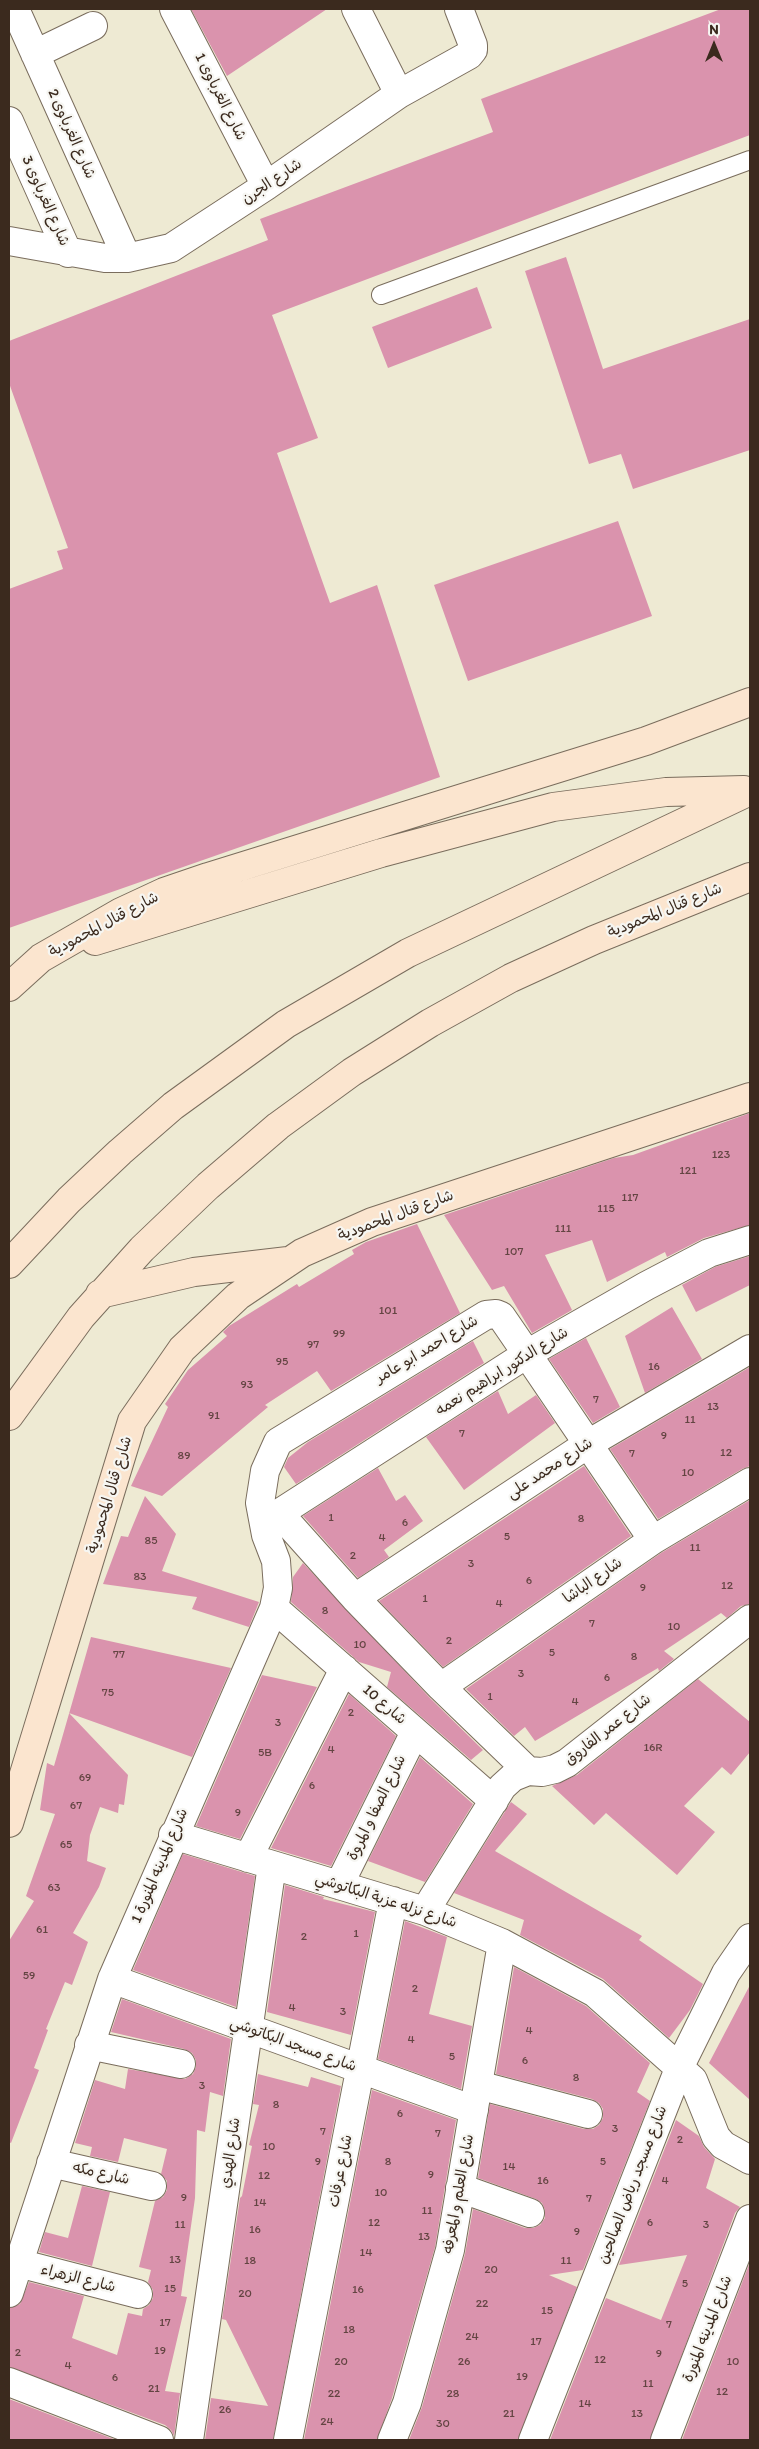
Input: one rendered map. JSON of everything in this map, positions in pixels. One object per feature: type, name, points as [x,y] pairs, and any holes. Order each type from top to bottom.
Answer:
[{"type":"main road","name":"شارع قنال المحمودية","points":[[9,987],[42,958],[121,912],[164,892],[646,741],[750,702]]},
{"type":"main road","points":[[9,960],[42,958],[168,917],[381,852],[553,807],[666,792],[750,790]]},
{"type":"main road","points":[[9,1264],[69,1200],[173,1106],[286,1024],[408,953],[750,790]]},
{"type":"main road","name":"شارع قنال المحمودية","points":[[9,1416],[100,1294],[208,1186],[278,1126],[352,1072],[430,1022],[511,978],[612,932],[750,877]]},
{"type":"main road","name":"شارع قنال المحمودية","points":[[9,1823],[132,1421],[182,1349],[238,1296],[302,1253],[372,1222],[750,1097]]},
{"type":"main road","points":[[100,1294],[194,1272],[291,1260]]},
{"type":"street","name":"شارع الغرباوى 2","points":[[15,9],[127,258]]},
{"type":"street","name":"شارع الغرباوى 1","points":[[174,9],[266,186]]},
{"type":"street","points":[[356,9],[399,94]]},
{"type":"street","name":"شارع الجرن","points":[[9,241],[68,253],[105,258],[127,258],[171,248],[266,186],[399,94],[472,53],[473,45],[459,9]]},
{"type":"street","points":[[35,54],[93,26]]},
{"type":"street","name":"شارع الغرباوى 3","points":[[9,121],[68,253]]},
{"type":"street","name":"شارع الدكتور ابراهيم نعمه","points":[[272,1518],[527,1354],[693,1261],[709,1253],[750,1240]]},
{"type":"street","name":"شارع احمد ابو عامر","points":[[278,1442],[486,1314],[501,1316],[653,1540]]},
{"type":"street","name":"شارع محمد على","points":[[356,1598],[588,1444],[750,1349]]},
{"type":"street","name":"شارع المدينه المنورة 1","points":[[9,2293],[112,1978],[274,1608],[278,1588],[272,1518],[260,1503],[265,1471],[278,1442]]},
{"type":"street","name":"شارع الباشا","points":[[441,1686],[653,1540],[750,1482]]},
{"type":"street","points":[[272,1518],[356,1598],[441,1686],[528,1770]]},
{"type":"street","name":"شارع 10","points":[[274,1608],[494,1801]]},
{"type":"street","name":"شارع عمر الفاروق","points":[[426,1911],[502,1787],[513,1777],[528,1770],[555,1769],[567,1763],[750,1619]]},
{"type":"street","name":"شارع الهدي","points":[[189,2440],[248,2029],[260,1861],[344,1669]]},
{"type":"street","name":"شارع الصفا و المروة","points":[[339,1885],[415,1732]]},
{"type":"street","name":"شارع نزله عزبة البكاتوشي","points":[[173,1835],[426,1911],[502,1943],[595,1993],[680,2066],[693,2080],[716,2137],[723,2145],[750,2160]]},
{"type":"street","name":"شارع عرفات","points":[[288,2440],[393,1901]]},
{"type":"street","name":"شارع مسجد رياض الصالحين","points":[[534,2440],[680,2066],[726,1974],[750,1938]]},
{"type":"street","name":"شارع العلم و المعرفه","points":[[392,2440],[407,2403],[450,2250],[502,1943]]},
{"type":"street","name":"شارع مسجد البكاتوشي","points":[[112,1978],[360,2070],[476,2097],[588,2114]]},
{"type":"street","points":[[89,2045],[181,2064]]},
{"type":"street","name":"شارع مكه","points":[[51,2163],[152,2186]]},
{"type":"street","points":[[460,2188],[530,2213]]},
{"type":"street","name":"شارع المدينه المنورة","points":[[665,2440],[750,2219]]},
{"type":"street","name":"شارع الزهراء","points":[[18,2264],[138,2294]]},
{"type":"street","points":[[9,2382],[159,2440]]},
{"type":"lane","points":[[381,295],[750,160]]},
{"type":"building","points":[[191,9],[327,9],[227,76]]},
{"type":"building","points":[[721,9],[750,9],[750,135],[272,315],[318,438],[277,453],[330,603],[377,585],[440,777],[9,928],[9,589],[63,569],[57,551],[68,548],[9,383],[9,341],[268,240],[260,219],[493,132],[481,99]]},
{"type":"building","points":[[566,257],[603,369],[750,319],[750,450],[633,489],[621,454],[589,464],[525,271]]},
{"type":"building","points":[[477,287],[492,328],[388,368],[372,327]]},
{"type":"building","points":[[618,521],[652,616],[468,681],[434,585]]},
{"type":"building","points":[[750,1113],[750,1225],[704,1238],[667,1257],[665,1252],[607,1282],[592,1240],[545,1255],[572,1310],[532,1333],[504,1286],[492,1290],[444,1215],[614,1158],[633,1155]]},
{"type":"building","points":[[417,1224],[460,1313],[331,1391],[317,1371],[265,1405],[268,1407],[162,1496],[131,1486],[168,1407],[165,1404],[188,1370],[227,1336],[223,1332],[229,1326],[297,1284],[299,1287],[354,1254],[352,1250],[366,1242]]},
{"type":"building","points":[[750,1256],[750,1285],[696,1312],[682,1285],[715,1267]]},
{"type":"building","points":[[672,1307],[702,1359],[645,1393],[625,1336]]},
{"type":"building","points":[[586,1338],[620,1407],[593,1423],[549,1359]]},
{"type":"building","points":[[473,1341],[484,1363],[296,1484],[284,1467],[288,1458],[308,1442]]},
{"type":"building","points":[[750,1367],[750,1466],[658,1519],[610,1449]]},
{"type":"building","points":[[498,1391],[508,1414],[536,1395],[555,1423],[464,1490],[426,1437]]},
{"type":"building","points":[[584,1466],[631,1536],[443,1667],[379,1601]]},
{"type":"building","points":[[378,1468],[396,1501],[405,1495],[423,1521],[384,1550],[389,1557],[358,1578],[303,1516]]},
{"type":"building","points":[[145,1496],[176,1534],[162,1571],[259,1602],[249,1627],[192,1609],[197,1597],[103,1584],[121,1536],[128,1537]]},
{"type":"building","points":[[750,1500],[750,1604],[741,1606],[727,1618],[721,1613],[664,1651],[674,1659],[659,1671],[658,1668],[535,1741],[525,1727],[514,1736],[466,1689],[661,1553]]},
{"type":"building","points":[[303,1563],[430,1698],[483,1750],[471,1760],[387,1687],[391,1672],[359,1662],[291,1602],[293,1577]]},
{"type":"building","points":[[91,1637],[231,1668],[192,1757],[69,1713]]},
{"type":"building","points":[[262,1675],[317,1687],[240,1839],[196,1826]]},
{"type":"building","points":[[698,1679],[750,1722],[750,1752],[731,1775],[722,1767],[684,1806],[715,1832],[677,1875],[606,1813],[594,1825],[552,1786],[577,1775]]},
{"type":"building","points":[[349,1694],[396,1736],[331,1866],[271,1848]]},
{"type":"building","points":[[69,1713],[128,1775],[124,1805],[119,1804],[118,1813],[100,1807],[90,1835],[87,1861],[106,1868],[99,1887],[73,1933],[88,1942],[72,1985],[65,1982],[46,2029],[48,2030],[34,2068],[39,2070],[11,2143],[9,2142],[9,1941],[34,1901],[26,1896],[55,1814],[40,1810],[47,1763],[54,1766]]},
{"type":"building","points":[[420,1757],[473,1804],[425,1882],[368,1861]]},
{"type":"building","points":[[511,1802],[527,1814],[495,1851],[642,1936],[639,1940],[703,1984],[690,2010],[669,2038],[603,1979],[520,1935],[524,1920],[454,1893]]},
{"type":"building","points":[[183,1854],[255,1876],[236,2007],[133,1970]]},
{"type":"building","points":[[285,1885],[324,1897],[323,1899],[375,1912],[351,2035],[267,2012]]},
{"type":"building","points":[[405,1921],[447,1937],[429,2014],[472,2026],[461,2089],[378,2059]]},
{"type":"building","points":[[514,1967],[586,2006],[650,2063],[637,2092],[650,2101],[583,2270],[549,2275],[577,2287],[518,2440],[409,2440],[422,2407],[465,2254],[473,2209],[525,2228],[533,2228],[540,2225],[545,2218],[545,2210],[542,2203],[536,2199],[478,2178],[490,2104],[584,2129],[593,2129],[599,2125],[603,2118],[603,2109],[599,2103],[592,2099],[496,2074]]},
{"type":"building","points":[[750,1985],[750,2100],[709,2063]]},
{"type":"building","points":[[122,1999],[231,2039],[223,2096],[210,2092],[205,2132],[197,2130],[195,2198],[181,2296],[187,2297],[165,2391],[180,2393],[174,2436],[165,2425],[9,2367],[9,2308],[20,2304],[29,2282],[84,2296],[72,2338],[117,2355],[128,2313],[142,2316],[143,2309],[149,2305],[153,2298],[153,2290],[148,2282],[151,2270],[139,2267],[155,2201],[163,2197],[167,2190],[167,2181],[161,2174],[167,2149],[124,2138],[118,2162],[90,2156],[92,2147],[75,2143],[95,2080],[125,2089],[128,2069],[185,2079],[193,2074],[196,2060],[192,2053],[184,2049],[111,2032]]},
{"type":"building","points":[[258,2074],[308,2087],[311,2077],[341,2086],[273,2440],[205,2440],[211,2398],[268,2406],[226,2320],[222,2319],[240,2198],[252,2146],[249,2145],[259,2105],[253,2104]]},
{"type":"building","points":[[372,2090],[456,2120],[435,2247],[392,2398],[377,2440],[304,2440]]},
{"type":"building","points":[[676,2120],[699,2136],[704,2147],[715,2159],[706,2188],[740,2207],[735,2213],[650,2440],[550,2440],[606,2298],[661,2320],[687,2255],[619,2265]]},
{"type":"building","points":[[82,2186],[110,2192],[92,2266],[39,2252],[45,2232],[68,2238]]},
{"type":"building","points":[[750,2262],[750,2440],[682,2440]]},
{"type":"building","points":[[9,2399],[116,2440],[9,2440]]}]
